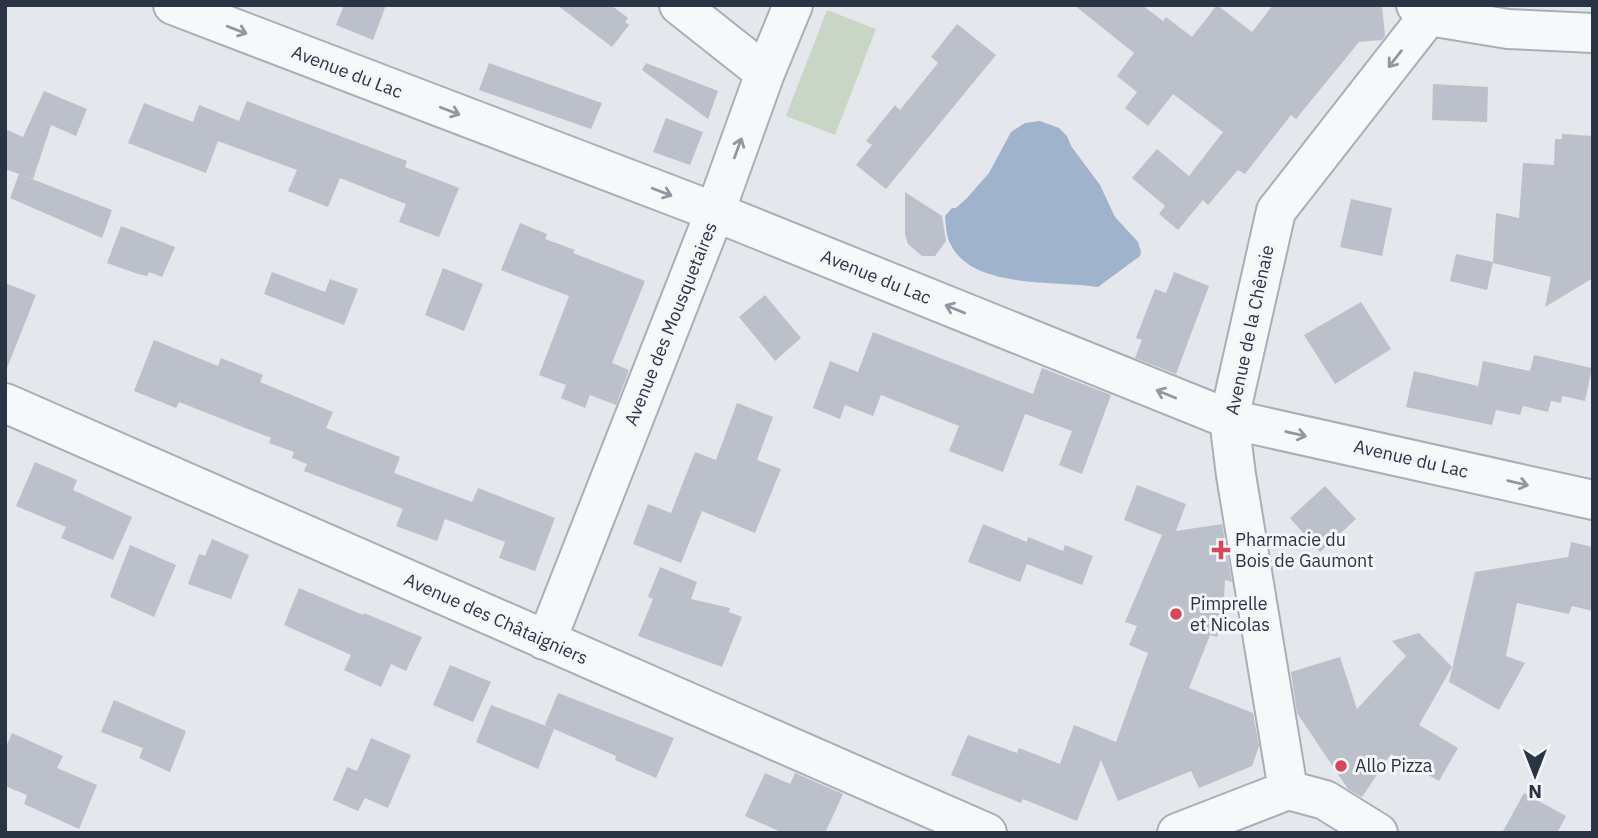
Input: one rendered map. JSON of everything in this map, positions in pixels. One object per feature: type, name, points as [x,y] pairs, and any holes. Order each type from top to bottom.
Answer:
[{"type":"street","name":"Avenue du Lac","points":[[173,5],[715,212],[1229,419],[1593,500]]},
{"type":"street","points":[[679,5],[765,73]]},
{"type":"street","name":"Avenue des Mousquetaires","points":[[544,640],[553,624],[715,212],[765,73],[793,5]]},
{"type":"street","points":[[1427,9],[1508,29],[1593,33]]},
{"type":"street","name":"Avenue de la Chênaie","points":[[1288,790],[1229,419],[1276,211],[1427,9]]},
{"type":"street","name":"Avenue des Châtaigniers","points":[[5,402],[987,833]]},
{"type":"street","points":[[1177,833],[1288,790],[1325,800],[1378,833]]},
{"type":"green space","points":[[827,10],[876,29],[835,135],[786,116]]},
{"type":"water","points":[[1040,121],[1059,128],[1067,136],[1071,146],[1100,185],[1115,217],[1138,242],[1140,256],[1098,287],[995,276],[976,269],[961,258],[950,243],[945,216],[967,198],[989,173],[1011,132],[1025,123]]},
{"type":"building","points":[[344,5],[386,5],[373,40],[336,25]]},
{"type":"building","points":[[557,5],[611,5],[628,18],[625,22],[629,25],[612,47]]},
{"type":"building","points":[[1074,5],[1142,5],[1163,21],[1166,17],[1192,37],[1217,5],[1252,32],[1273,5],[1382,5],[1385,36],[1382,40],[1359,42],[1296,119],[1291,115],[1245,174],[1238,170],[1208,205],[1203,200],[1178,230],[1159,214],[1165,206],[1132,178],[1157,149],[1189,176],[1223,132],[1173,94],[1148,126],[1125,108],[1137,92],[1117,76],[1134,53]]},
{"type":"building","points":[[957,24],[996,55],[886,189],[856,165],[872,145],[866,141],[895,105],[900,110],[938,63],[931,57]]},
{"type":"building","points":[[489,63],[602,103],[591,129],[479,90]]},
{"type":"building","points":[[646,63],[718,91],[708,119],[642,70]]},
{"type":"building","points":[[1433,84],[1488,87],[1487,122],[1432,120]]},
{"type":"building","points":[[44,91],[87,109],[76,136],[51,125],[33,179],[5,169],[5,129],[23,137]]},
{"type":"building","points":[[247,101],[407,161],[405,167],[459,188],[439,237],[399,222],[406,204],[340,178],[328,207],[288,191],[297,170],[218,141],[206,173],[128,143],[144,103],[193,122],[199,105],[239,121]]},
{"type":"building","points":[[666,118],[703,132],[690,165],[653,152]]},
{"type":"building","points":[[1562,134],[1593,136],[1593,278],[1545,307],[1551,277],[1493,263],[1496,213],[1519,218],[1523,163],[1554,165],[1555,139],[1562,139]]},
{"type":"building","points":[[19,174],[112,210],[102,238],[10,198]]},
{"type":"building","points":[[905,192],[942,216],[946,241],[935,256],[922,256],[908,244],[905,234]]},
{"type":"building","points":[[1351,199],[1392,208],[1382,256],[1340,247]]},
{"type":"building","points":[[520,223],[547,234],[545,239],[575,250],[573,253],[645,281],[612,363],[629,370],[616,405],[590,395],[585,408],[561,398],[566,385],[539,375],[569,296],[501,270]]},
{"type":"building","points":[[121,226],[175,247],[162,277],[149,272],[147,276],[138,274],[107,263]]},
{"type":"building","points":[[1456,254],[1493,262],[1487,290],[1450,281]]},
{"type":"building","points":[[443,268],[483,284],[464,331],[425,315]]},
{"type":"building","points":[[272,272],[325,292],[330,279],[358,289],[344,325],[264,294]]},
{"type":"building","points":[[1174,272],[1209,286],[1176,374],[1135,358],[1142,340],[1136,338],[1155,289],[1166,293]]},
{"type":"building","points":[[5,283],[36,295],[7,368],[5,368]]},
{"type":"building","points":[[765,295],[801,338],[775,361],[739,317]]},
{"type":"building","points":[[1361,302],[1391,349],[1335,384],[1304,335]]},
{"type":"building","points":[[873,332],[1033,394],[1042,368],[1111,395],[1082,474],[1059,465],[1072,431],[1025,414],[1003,472],[949,451],[959,426],[881,395],[873,416],[845,405],[840,419],[813,408],[830,361],[858,372]]},
{"type":"building","points":[[154,340],[218,366],[221,358],[263,375],[260,382],[333,412],[326,428],[400,457],[394,473],[472,502],[478,488],[555,518],[535,571],[499,558],[505,542],[445,519],[437,541],[396,526],[403,509],[304,471],[307,464],[292,458],[294,452],[269,443],[271,438],[179,402],[176,408],[134,391]]},
{"type":"building","points":[[1534,355],[1592,368],[1585,401],[1562,396],[1561,403],[1551,401],[1548,412],[1523,406],[1520,415],[1496,410],[1492,425],[1406,407],[1414,371],[1478,386],[1483,361],[1530,371]]},
{"type":"building","points":[[737,403],[773,417],[757,460],[781,469],[755,533],[702,511],[681,563],[633,544],[648,504],[671,513],[695,452],[716,460]]},
{"type":"building","points":[[35,462],[77,480],[73,490],[132,517],[113,560],[61,538],[66,527],[16,506]]},
{"type":"building","points":[[1137,485],[1186,504],[1176,531],[1222,524],[1232,582],[1225,580],[1223,617],[1217,637],[1210,635],[1189,688],[1253,713],[1259,746],[1252,766],[1199,788],[1191,771],[1118,801],[1101,760],[1077,821],[1023,799],[1021,803],[951,775],[968,735],[1017,753],[1019,748],[1060,764],[1074,725],[1116,742],[1148,653],[1129,645],[1137,626],[1125,622],[1162,535],[1124,520]]},
{"type":"building","points":[[1325,486],[1356,519],[1320,552],[1290,518]]},
{"type":"building","points":[[983,524],[1027,542],[1028,537],[1063,551],[1065,545],[1093,556],[1082,585],[1027,564],[1020,582],[968,562]]},
{"type":"building","points":[[212,539],[249,555],[231,599],[188,584],[199,554],[205,556]]},
{"type":"building","points":[[1571,542],[1593,547],[1593,611],[1572,606],[1569,614],[1517,603],[1506,656],[1525,663],[1499,710],[1449,682],[1475,572],[1568,557]]},
{"type":"building","points":[[130,545],[176,565],[154,617],[110,597]]},
{"type":"building","points":[[660,567],[697,582],[691,599],[730,608],[729,612],[742,617],[722,667],[638,636],[653,599],[648,597]]},
{"type":"building","points":[[299,588],[422,637],[406,671],[391,664],[381,687],[344,670],[351,655],[284,625]]},
{"type":"building","points":[[1419,633],[1452,667],[1419,725],[1458,748],[1439,781],[1391,754],[1362,797],[1348,789],[1297,713],[1291,672],[1340,657],[1357,709],[1406,656],[1392,641]]},
{"type":"building","points":[[450,665],[491,682],[473,722],[433,705]]},
{"type":"building","points":[[558,693],[674,738],[656,778],[615,760],[616,756],[545,725]]},
{"type":"building","points":[[114,700],[186,731],[170,772],[139,758],[143,748],[101,732]]},
{"type":"building","points":[[491,705],[554,729],[538,769],[476,742]]},
{"type":"building","points":[[12,733],[63,756],[57,768],[97,785],[79,829],[24,804],[27,795],[5,786],[5,749]]},
{"type":"building","points":[[371,738],[411,755],[388,808],[365,798],[358,811],[333,800],[347,767],[357,771]]},
{"type":"building","points":[[765,773],[790,784],[795,773],[843,794],[825,833],[783,833],[745,816]]},
{"type":"building","points":[[1524,793],[1566,816],[1557,833],[1502,833]]},
{"type":"place","name":"Pharmacie du Bois de Gaumont","points":[[1221,550]]},
{"type":"place","name":"Pimprelle et Nicolas","points":[[1176,614]]},
{"type":"place","name":"Allo Pizza","points":[[1341,766]]}]
